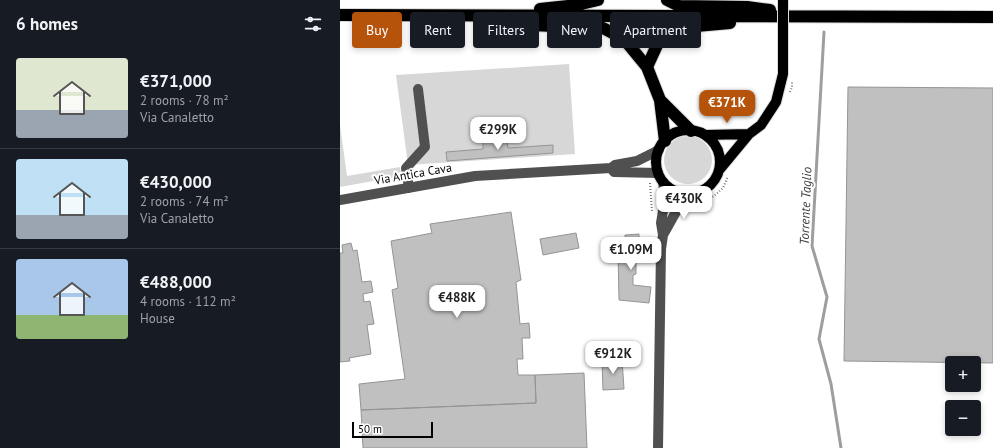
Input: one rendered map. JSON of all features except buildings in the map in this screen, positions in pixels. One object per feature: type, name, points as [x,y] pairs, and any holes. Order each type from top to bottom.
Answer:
[{"type":"highway","points":[[465,15],[577,6],[598,0]]},
{"type":"highway","points":[[668,0],[679,6],[747,7],[817,17]]},
{"type":"highway","points":[[340,15],[410,15]]},
{"type":"highway","points":[[465,15],[993,17]]},
{"type":"highway","points":[[465,16],[530,25],[603,28],[624,39],[647,67],[660,100],[662,145]]},
{"type":"highway","points":[[647,67],[658,43],[674,28],[817,17]]},
{"type":"highway","points":[[660,100],[691,131]]},
{"type":"main road","points":[[720,169],[749,134],[760,125],[776,102],[783,74],[783,0]]},
{"type":"main road","points":[[705,135],[715,144],[720,156],[720,169],[718,175],[705,190],[693,194],[686,194],[674,190],[663,182],[658,173],[656,161],[662,145],[669,137],[680,132],[691,131],[705,135],[749,134]]},
{"type":"street","points":[[409,188],[406,168],[425,147],[418,88]]},
{"type":"street","name":"Via Antica Cava","points":[[340,200],[475,176],[611,168],[637,161],[662,145]]},
{"type":"street","name":"Via Antica Cava","points":[[611,168],[614,172],[658,173]]},
{"type":"street","points":[[658,448],[661,249],[663,235],[661,224],[665,198],[663,182]]},
{"type":"street","points":[[663,235],[686,194]]},
{"type":"shaded area","points":[[569,64],[575,154],[408,165],[396,75]]},
{"type":"shaded area","points":[[340,125],[347,176],[400,167],[401,176],[340,187]]},
{"type":"shaded area","points":[[683,136],[693,136],[705,143],[712,155],[712,165],[705,177],[693,184],[683,184],[675,180],[668,173],[664,165],[664,155],[668,147],[675,140]]},
{"type":"waterway","name":"Torrente Taglio","points":[[824,32],[812,246],[827,297],[819,339],[831,384],[841,448]]}]
